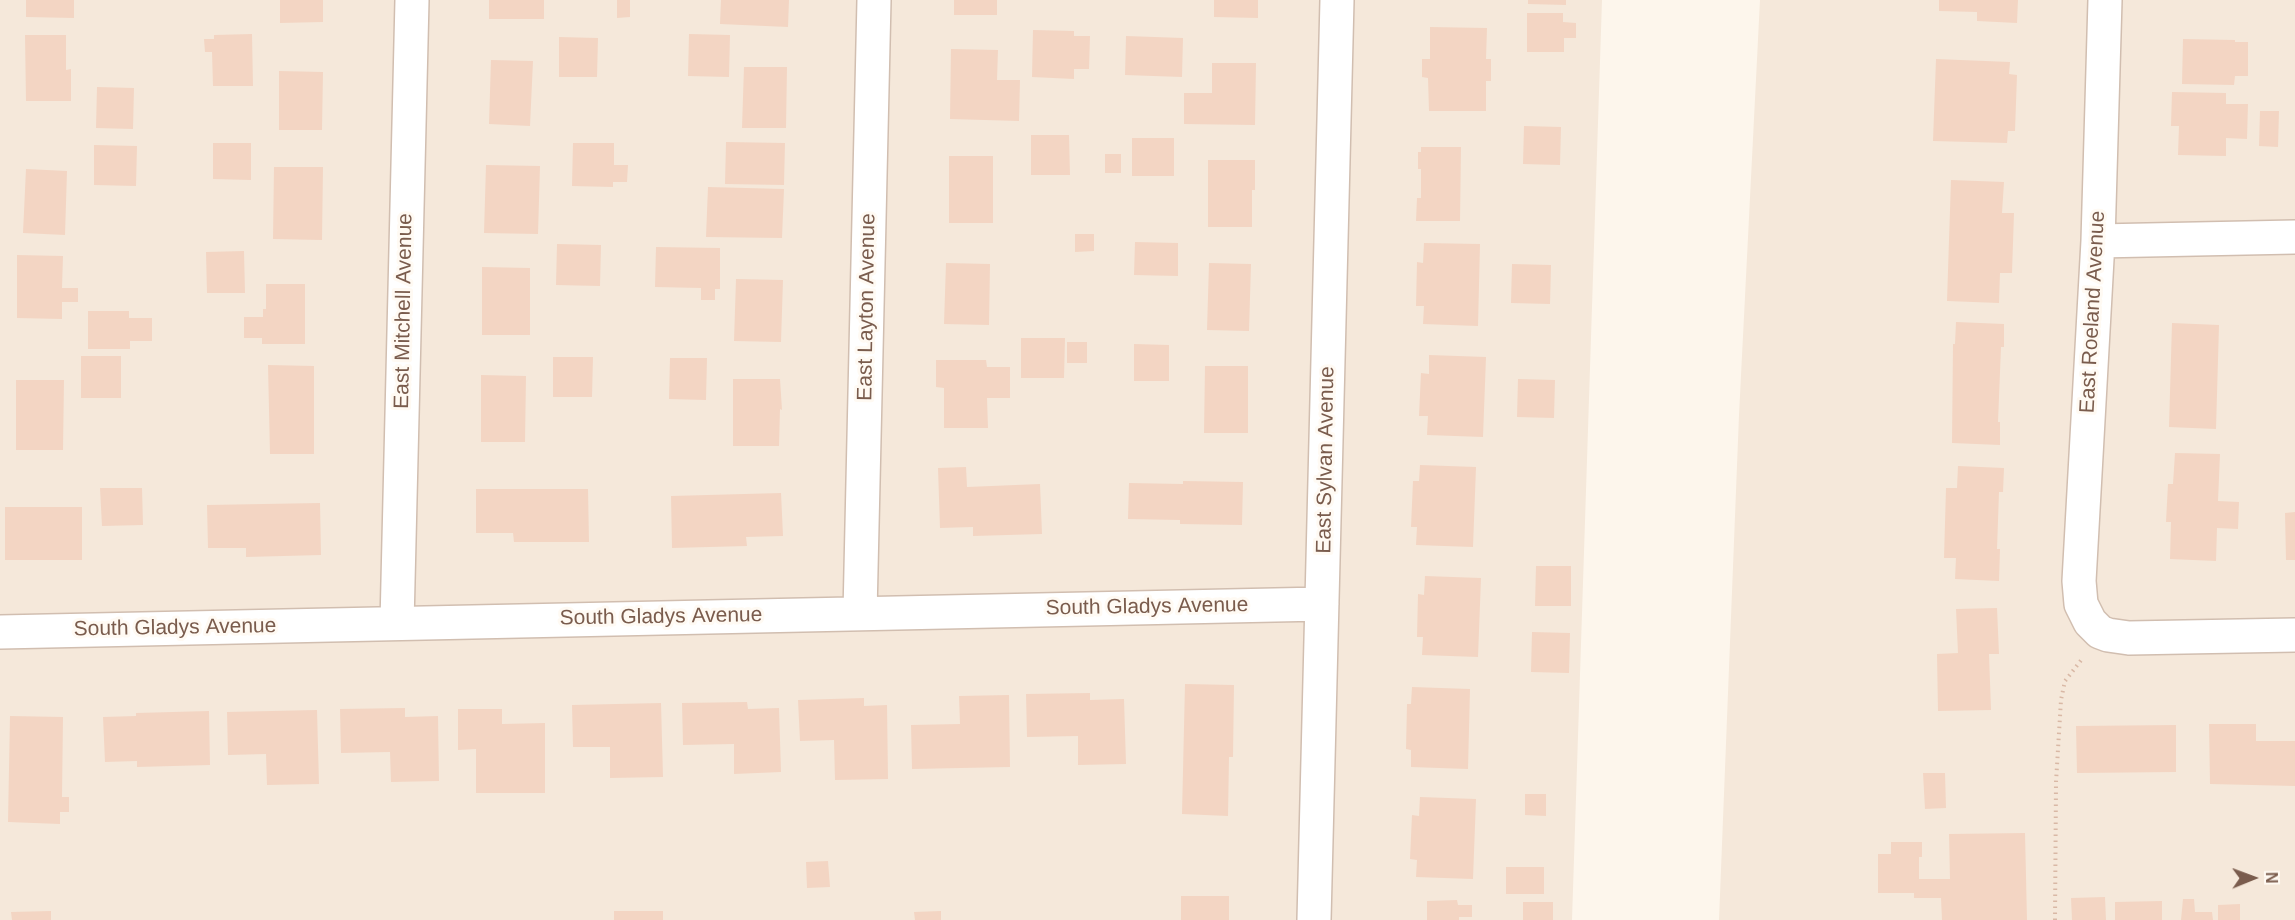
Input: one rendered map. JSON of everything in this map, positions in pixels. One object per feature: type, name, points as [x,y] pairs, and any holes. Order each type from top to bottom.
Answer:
[{"type":"street","name":"East Mitchell Avenue","points":[[397,623],[412,0]]},
{"type":"street","name":"East Layton Avenue","points":[[860,613],[874,0]]},
{"type":"street","name":"East Sylvan Avenue","points":[[1314,920],[1337,0]]},
{"type":"street","name":"East Roeland Avenue","points":[[2095,627],[2081,604],[2079,581],[2098,240],[2105,0]]},
{"type":"street","points":[[2098,240],[2295,237]]},
{"type":"street","name":"South Gladys Avenue","points":[[0,632],[1322,604]]},
{"type":"street","points":[[2095,627],[2129,638],[2295,635]]},
{"type":"path","points":[[2055,920],[2056,782],[2062,689],[2095,627]]},
{"type":"shaded area","points":[[0,0],[1602,0],[1572,920],[0,920]]},
{"type":"shaded area","points":[[1760,0],[2295,0],[2295,920],[1719,920],[1739,415]]},
{"type":"building","points":[[26,0],[74,0],[74,18],[26,17]]},
{"type":"building","points":[[280,0],[323,0],[323,22],[280,23]]},
{"type":"building","points":[[489,0],[544,0],[544,19],[489,19]]},
{"type":"building","points":[[617,0],[630,0],[630,17],[617,18]]},
{"type":"building","points":[[721,0],[789,0],[788,27],[720,24]]},
{"type":"building","points":[[954,0],[997,0],[997,15],[954,15]]},
{"type":"building","points":[[1214,0],[1258,0],[1258,18],[1214,17]]},
{"type":"building","points":[[1528,0],[1566,0],[1566,5],[1528,4]]},
{"type":"building","points":[[1939,0],[2018,0],[2017,23],[1977,21],[1977,12],[1939,11]]},
{"type":"building","points":[[1527,13],[1563,13],[1563,22],[1576,23],[1576,38],[1564,38],[1564,52],[1527,52]]},
{"type":"building","points":[[1430,27],[1487,28],[1486,59],[1491,59],[1491,81],[1486,81],[1486,111],[1429,111],[1428,78],[1422,77],[1422,59],[1430,59]]},
{"type":"building","points":[[1033,30],[1074,31],[1074,36],[1090,36],[1089,69],[1074,69],[1074,79],[1032,77]]},
{"type":"building","points":[[252,34],[253,86],[213,86],[212,52],[205,52],[204,39],[214,39],[214,35]]},
{"type":"building","points":[[689,34],[730,35],[729,77],[688,76]]},
{"type":"building","points":[[25,35],[66,35],[66,70],[71,69],[71,101],[26,101]]},
{"type":"building","points":[[1126,36],[1183,38],[1182,77],[1125,75]]},
{"type":"building","points":[[559,37],[598,38],[597,77],[559,77]]},
{"type":"building","points":[[2183,39],[2248,42],[2248,76],[2235,76],[2234,85],[2182,84]]},
{"type":"building","points":[[951,49],[998,50],[997,80],[1020,80],[1019,121],[950,119]]},
{"type":"building","points":[[1936,59],[2010,62],[2009,74],[2017,75],[2015,131],[2008,131],[2007,143],[1933,141]]},
{"type":"building","points":[[491,60],[533,61],[530,126],[489,124]]},
{"type":"building","points":[[1212,63],[1256,63],[1255,125],[1184,124],[1184,93],[1212,93]]},
{"type":"building","points":[[744,67],[787,67],[786,128],[742,128]]},
{"type":"building","points":[[279,71],[323,72],[322,130],[279,130]]},
{"type":"building","points":[[97,87],[134,88],[133,129],[96,128]]},
{"type":"building","points":[[2172,92],[2226,93],[2226,104],[2248,104],[2247,139],[2226,138],[2226,156],[2178,155],[2179,126],[2171,126]]},
{"type":"building","points":[[2260,111],[2279,111],[2278,147],[2259,146]]},
{"type":"building","points":[[1524,126],[1561,127],[1560,165],[1523,164]]},
{"type":"building","points":[[1031,135],[1069,135],[1070,175],[1031,175]]},
{"type":"building","points":[[1132,138],[1174,138],[1174,176],[1132,176]]},
{"type":"building","points":[[726,142],[785,143],[784,185],[725,184]]},
{"type":"building","points":[[213,143],[251,143],[251,180],[213,179]]},
{"type":"building","points":[[573,143],[614,143],[614,165],[628,165],[627,182],[613,182],[613,187],[572,186]]},
{"type":"building","points":[[94,145],[137,146],[136,186],[94,185]]},
{"type":"building","points":[[1421,147],[1461,147],[1460,221],[1416,221],[1417,198],[1421,198],[1421,169],[1418,169],[1418,152],[1421,152]]},
{"type":"building","points":[[1105,154],[1121,154],[1121,173],[1105,173]]},
{"type":"building","points":[[949,156],[993,156],[993,223],[949,223]]},
{"type":"building","points":[[1208,160],[1255,160],[1252,227],[1208,227]]},
{"type":"building","points":[[486,165],[540,166],[538,234],[484,233]]},
{"type":"building","points":[[274,167],[323,167],[322,240],[273,239]]},
{"type":"building","points":[[26,169],[67,171],[65,235],[23,233]]},
{"type":"building","points":[[1951,180],[2004,182],[2002,213],[2014,213],[2012,273],[2000,273],[1999,303],[1947,301]]},
{"type":"building","points":[[708,187],[784,189],[782,238],[706,237]]},
{"type":"building","points":[[1075,234],[1094,234],[1094,251],[1075,252]]},
{"type":"building","points":[[1135,242],[1178,243],[1178,276],[1134,275]]},
{"type":"building","points":[[1424,243],[1480,244],[1478,326],[1423,324],[1424,306],[1416,306],[1417,262],[1423,263]]},
{"type":"building","points":[[557,244],[601,245],[600,286],[556,285]]},
{"type":"building","points":[[656,247],[720,248],[720,289],[715,289],[715,300],[701,300],[701,288],[655,287]]},
{"type":"building","points":[[244,251],[245,293],[207,293],[206,252]]},
{"type":"building","points":[[17,255],[63,256],[62,288],[78,288],[78,302],[62,302],[62,319],[17,318]]},
{"type":"building","points":[[946,263],[990,264],[989,325],[944,324]]},
{"type":"building","points":[[1209,263],[1251,264],[1249,331],[1207,330]]},
{"type":"building","points":[[1512,264],[1551,265],[1550,304],[1511,303]]},
{"type":"building","points":[[482,267],[530,268],[530,335],[482,335]]},
{"type":"building","points":[[736,279],[783,280],[781,342],[734,341]]},
{"type":"building","points":[[266,284],[305,284],[305,344],[262,344],[262,338],[244,338],[244,317],[263,317],[263,309],[266,309]]},
{"type":"building","points":[[88,311],[129,311],[129,318],[152,318],[152,341],[130,341],[130,349],[88,349]]},
{"type":"building","points":[[1956,322],[2004,324],[1998,422],[2000,422],[2000,445],[1952,443],[1953,344],[1955,344]]},
{"type":"building","points":[[2172,323],[2219,325],[2216,429],[2169,427]]},
{"type":"building","points":[[1021,338],[1065,338],[1064,378],[1021,378]]},
{"type":"building","points":[[1067,342],[1087,342],[1087,363],[1067,363]]},
{"type":"building","points":[[1134,344],[1169,345],[1169,381],[1134,381]]},
{"type":"building","points":[[1429,355],[1486,357],[1483,437],[1427,435],[1428,416],[1419,416],[1421,373],[1429,374]]},
{"type":"building","points":[[81,356],[121,356],[121,398],[81,398]]},
{"type":"building","points":[[553,357],[593,357],[592,397],[553,397]]},
{"type":"building","points":[[670,358],[707,358],[706,400],[669,399]]},
{"type":"building","points":[[936,360],[986,360],[987,367],[1010,367],[1010,398],[987,398],[988,428],[944,428],[944,388],[936,387]]},
{"type":"building","points":[[268,365],[314,366],[314,454],[270,454]]},
{"type":"building","points":[[1205,366],[1248,366],[1248,433],[1204,433]]},
{"type":"building","points":[[481,375],[526,376],[525,442],[481,442]]},
{"type":"building","points":[[733,379],[780,379],[782,410],[780,409],[779,446],[733,446]]},
{"type":"building","points":[[1518,379],[1555,380],[1554,418],[1517,417]]},
{"type":"building","points":[[16,380],[64,380],[63,450],[16,450]]},
{"type":"building","points":[[2175,453],[2220,454],[2218,501],[2239,502],[2238,529],[2217,528],[2216,561],[2170,559],[2171,522],[2166,522],[2168,484],[2173,484]]},
{"type":"building","points":[[1420,465],[1476,467],[1473,547],[1416,545],[1417,527],[1411,527],[1413,481],[1419,481]]},
{"type":"building","points":[[1958,466],[2004,468],[2003,492],[1999,492],[1997,549],[2000,549],[1999,581],[1955,579],[1956,558],[1944,558],[1946,488],[1957,488]]},
{"type":"building","points":[[966,467],[967,487],[1040,484],[1042,534],[973,536],[973,527],[940,528],[938,468]]},
{"type":"building","points":[[1183,481],[1243,482],[1242,525],[1180,524],[1180,520],[1128,519],[1129,483],[1183,484]]},
{"type":"building","points":[[100,488],[142,488],[143,525],[102,526]]},
{"type":"building","points":[[476,489],[588,489],[589,542],[514,542],[513,533],[476,533]]},
{"type":"building","points":[[781,493],[783,536],[746,537],[747,546],[672,548],[671,496]]},
{"type":"building","points":[[320,503],[321,555],[246,557],[246,548],[208,548],[207,505]]},
{"type":"building","points":[[5,507],[82,507],[82,560],[5,560]]},
{"type":"building","points":[[2295,512],[2295,560],[2286,560],[2285,513]]},
{"type":"building","points":[[1536,566],[1571,566],[1571,606],[1535,606]]},
{"type":"building","points":[[1425,576],[1481,578],[1478,657],[1422,655],[1423,637],[1417,637],[1418,594],[1424,595]]},
{"type":"building","points":[[1997,608],[1999,654],[1989,654],[1991,710],[1938,711],[1937,654],[1958,653],[1956,609]]},
{"type":"building","points":[[1532,632],[1570,633],[1569,673],[1531,672]]},
{"type":"building","points":[[1185,684],[1234,685],[1233,757],[1229,757],[1228,816],[1182,814]]},
{"type":"building","points":[[1412,687],[1470,689],[1468,769],[1411,767],[1411,750],[1406,749],[1407,704],[1411,704]]},
{"type":"building","points":[[1090,693],[1090,700],[1124,699],[1126,764],[1078,765],[1078,736],[1027,737],[1026,694]]},
{"type":"building","points":[[1009,695],[1010,767],[912,769],[911,725],[960,724],[959,696]]},
{"type":"building","points":[[864,698],[864,706],[887,705],[888,779],[835,780],[834,740],[800,741],[798,700]]},
{"type":"building","points":[[747,702],[748,709],[779,708],[781,772],[734,774],[734,744],[683,745],[682,703]]},
{"type":"building","points":[[661,703],[663,777],[610,778],[610,747],[573,747],[572,705]]},
{"type":"building","points":[[405,708],[405,717],[438,716],[439,781],[391,782],[390,752],[341,753],[340,709]]},
{"type":"building","points":[[458,709],[502,709],[502,724],[545,723],[545,793],[476,793],[476,749],[458,750]]},
{"type":"building","points":[[317,710],[319,784],[267,785],[266,754],[228,755],[227,712]]},
{"type":"building","points":[[209,711],[210,765],[137,767],[137,761],[105,762],[103,717],[136,716],[136,713]]},
{"type":"building","points":[[10,716],[63,717],[62,797],[69,797],[69,812],[60,812],[60,824],[8,822]]},
{"type":"building","points":[[2209,724],[2256,724],[2256,741],[2295,741],[2295,786],[2210,784]]},
{"type":"building","points":[[2176,725],[2176,772],[2077,773],[2076,726]]},
{"type":"building","points":[[1923,773],[1945,773],[1946,808],[1925,809]]},
{"type":"building","points":[[1525,794],[1546,794],[1546,816],[1525,815]]},
{"type":"building","points":[[1420,797],[1476,799],[1473,879],[1416,877],[1417,860],[1410,859],[1412,815],[1419,816]]},
{"type":"building","points":[[2025,833],[2027,920],[1942,920],[1941,898],[1914,898],[1914,893],[1878,893],[1878,854],[1891,854],[1891,842],[1922,842],[1919,879],[1950,879],[1949,834]]},
{"type":"building","points":[[828,861],[830,887],[807,888],[806,862]]},
{"type":"building","points":[[1506,867],[1544,867],[1544,894],[1506,894]]},
{"type":"building","points":[[1181,896],[1229,896],[1229,920],[1181,920]]},
{"type":"building","points":[[2105,897],[2106,920],[2072,920],[2071,898]]},
{"type":"building","points":[[2183,899],[2194,899],[2195,912],[2212,912],[2213,920],[2181,920]]},
{"type":"building","points":[[1457,900],[1458,905],[1472,905],[1472,917],[1459,917],[1459,920],[1427,920],[1427,901]]},
{"type":"building","points":[[2162,901],[2162,920],[2115,920],[2115,902]]},
{"type":"building","points":[[1523,902],[1553,902],[1553,920],[1523,920]]},
{"type":"building","points":[[2240,904],[2240,920],[2218,920],[2218,905]]},
{"type":"building","points":[[51,911],[51,920],[12,920],[11,912]]},
{"type":"building","points":[[614,911],[663,911],[663,920],[614,920]]},
{"type":"building","points":[[941,911],[941,920],[915,920],[914,912]]}]
